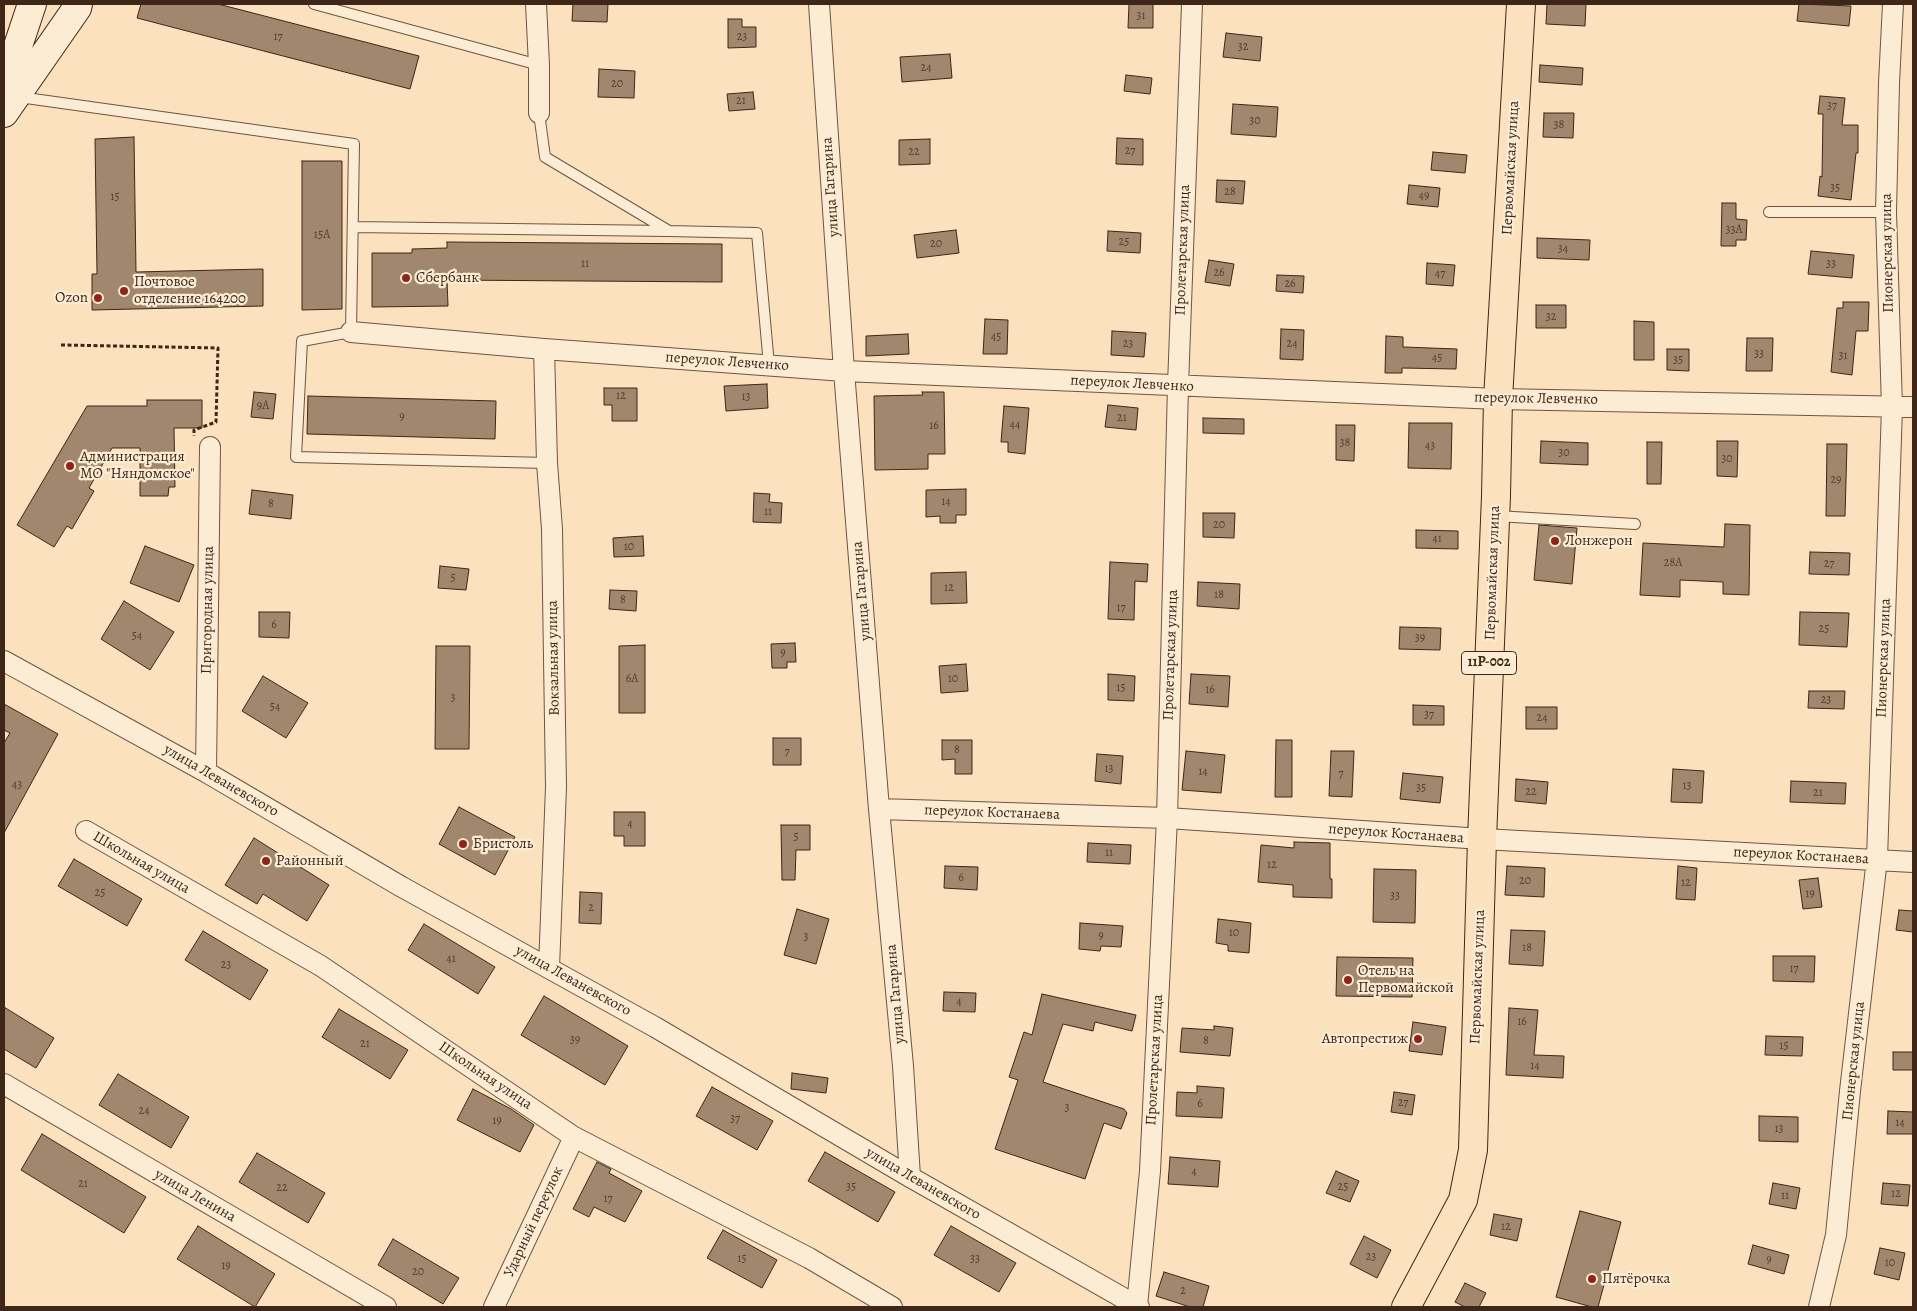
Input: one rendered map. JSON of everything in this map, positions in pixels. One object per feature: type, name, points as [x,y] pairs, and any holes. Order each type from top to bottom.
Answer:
[{"type":"main road","name":"Первомайская улица","points":[[1406,1307],[1462,1200],[1473,1150],[1498,399],[1520,4]]},
{"type":"street","points":[[8,99],[32,4]]},
{"type":"street","points":[[8,99],[77,8],[78,4]]},
{"type":"street","points":[[536,4],[539,113]]},
{"type":"street","name":"улица Гагарина","points":[[819,4],[844,371],[903,1066],[910,1177]]},
{"type":"street","name":"Пролетарская улица","points":[[1138,1307],[1150,1171],[1166,818],[1178,386],[1192,4]]},
{"type":"street","name":"Пионерская улица","points":[[1819,1307],[1836,1235],[1850,1091],[1877,859],[1892,407],[1886,212],[1889,83],[1894,4]]},
{"type":"street","name":"переулок Левченко","points":[[351,332],[544,349],[844,371],[1498,399],[1913,407]]},
{"type":"street","name":"Вокзальная улица","points":[[544,349],[547,463],[552,529],[556,787],[549,968]]},
{"type":"street","name":"Пригородная улица","points":[[202,443],[206,772]]},
{"type":"street","name":"улица Леваневского","points":[[4,661],[206,772],[402,887],[655,1027],[910,1177],[1138,1307]]},
{"type":"street","name":"переулок Костанаева","points":[[880,809],[1166,818],[1482,839],[1913,862]]},
{"type":"street","name":"Школьная улица","points":[[86,831],[321,966],[574,1136],[809,1258],[892,1307]]},
{"type":"street","name":"улица Ленина","points":[[4,1084],[386,1307]]},
{"type":"street","name":"Ударный переулок","points":[[494,1307],[574,1136]]},
{"type":"lane","points":[[314,4],[539,66]]},
{"type":"lane","points":[[8,99],[354,144],[351,332],[302,341],[296,457],[547,463]]},
{"type":"lane","points":[[539,113],[545,157],[669,231]]},
{"type":"lane","points":[[1769,212],[1886,212]]},
{"type":"lane","points":[[353,227],[757,233],[769,365]]},
{"type":"lane","points":[[1495,516],[1635,524]]},
{"type":"path","points":[[61,345],[218,348],[216,422],[194,430],[202,443]]},
{"type":"building","points":[[141,4],[218,4],[419,56],[410,89],[137,18]]},
{"type":"building","points":[[573,4],[608,4],[607,22],[572,21]]},
{"type":"building","points":[[1129,4],[1153,4],[1153,28],[1128,28]]},
{"type":"building","points":[[1547,4],[1586,4],[1585,26],[1546,24]]},
{"type":"building","points":[[1799,4],[1851,6],[1849,26],[1797,21]]},
{"type":"building","points":[[728,19],[742,19],[742,27],[756,27],[756,47],[728,48]]},
{"type":"building","points":[[1226,33],[1262,37],[1260,61],[1223,57]]},
{"type":"building","points":[[950,54],[952,78],[902,82],[900,57]]},
{"type":"building","points":[[1540,65],[1583,68],[1582,85],[1539,82]]},
{"type":"building","points":[[599,69],[635,71],[634,98],[598,97]]},
{"type":"building","points":[[1126,75],[1152,78],[1150,94],[1124,91]]},
{"type":"building","points":[[753,92],[755,109],[729,111],[727,94]]},
{"type":"building","points":[[1820,96],[1845,98],[1842,125],[1858,125],[1858,153],[1856,153],[1851,200],[1818,196],[1820,176],[1822,177],[1823,114],[1818,114]]},
{"type":"building","points":[[1233,104],[1278,107],[1276,137],[1231,134]]},
{"type":"building","points":[[1544,113],[1574,113],[1573,138],[1543,137]]},
{"type":"building","points":[[134,137],[136,272],[263,269],[263,306],[92,310],[92,274],[97,274],[95,139]]},
{"type":"building","points":[[1117,138],[1143,139],[1143,165],[1116,164]]},
{"type":"building","points":[[930,139],[930,164],[899,165],[899,140]]},
{"type":"building","points":[[1433,152],[1467,155],[1465,173],[1431,170]]},
{"type":"building","points":[[302,161],[342,161],[342,309],[302,310]]},
{"type":"building","points":[[1217,180],[1245,181],[1243,204],[1216,202]]},
{"type":"building","points":[[1409,185],[1440,188],[1438,207],[1407,204]]},
{"type":"building","points":[[1722,203],[1736,203],[1736,219],[1747,220],[1746,240],[1736,240],[1736,246],[1721,246]]},
{"type":"building","points":[[956,230],[959,253],[917,258],[914,235]]},
{"type":"building","points":[[1108,231],[1141,233],[1140,253],[1107,251]]},
{"type":"building","points":[[1537,238],[1590,240],[1589,260],[1537,258]]},
{"type":"building","points":[[447,242],[722,244],[722,282],[447,280],[448,306],[372,307],[372,253],[412,253],[412,249],[447,248]]},
{"type":"building","points":[[1811,251],[1854,255],[1852,278],[1808,274]]},
{"type":"building","points":[[1209,260],[1234,264],[1230,286],[1205,282]]},
{"type":"building","points":[[1427,263],[1455,265],[1453,286],[1426,284]]},
{"type":"building","points":[[1277,275],[1304,276],[1303,293],[1276,291]]},
{"type":"building","points":[[1843,302],[1869,302],[1868,331],[1856,331],[1852,375],[1831,372],[1837,308],[1843,308]]},
{"type":"building","points":[[1536,305],[1566,305],[1566,328],[1536,328]]},
{"type":"building","points":[[985,319],[1008,320],[1007,354],[983,354]]},
{"type":"building","points":[[1634,321],[1654,322],[1654,360],[1634,360]]},
{"type":"building","points":[[1281,329],[1304,330],[1303,360],[1280,359]]},
{"type":"building","points":[[1112,331],[1146,333],[1144,357],[1111,355]]},
{"type":"building","points":[[908,334],[909,354],[866,356],[866,336]]},
{"type":"building","points":[[1386,336],[1403,337],[1403,347],[1457,349],[1456,369],[1402,368],[1402,373],[1385,373]]},
{"type":"building","points":[[1747,338],[1773,338],[1772,371],[1746,371]]},
{"type":"building","points":[[1667,349],[1689,349],[1689,371],[1667,370]]},
{"type":"building","points":[[767,384],[768,408],[726,411],[724,386]]},
{"type":"building","points":[[604,388],[637,388],[637,421],[612,421],[612,405],[604,405]]},
{"type":"building","points":[[254,392],[276,394],[273,419],[251,417]]},
{"type":"building","points":[[922,392],[944,392],[945,454],[928,454],[928,469],[875,470],[874,396],[923,395]]},
{"type":"building","points":[[308,396],[496,401],[495,439],[307,434]]},
{"type":"building","points":[[147,400],[202,400],[202,428],[174,428],[175,487],[169,487],[168,496],[140,496],[140,448],[112,448],[89,488],[94,491],[72,529],[67,526],[54,547],[17,525],[87,406],[147,406]]},
{"type":"building","points":[[1108,405],[1138,408],[1136,430],[1105,427]]},
{"type":"building","points":[[1004,406],[1029,408],[1025,454],[1008,452],[1008,442],[1001,442]]},
{"type":"building","points":[[1203,418],[1244,419],[1244,434],[1203,433]]},
{"type":"building","points":[[1409,423],[1452,423],[1451,469],[1408,468]]},
{"type":"building","points":[[1336,425],[1355,425],[1354,461],[1336,460]]},
{"type":"building","points":[[1541,441],[1588,443],[1588,465],[1540,463]]},
{"type":"building","points":[[1717,441],[1738,441],[1737,477],[1717,476]]},
{"type":"building","points":[[1647,442],[1662,442],[1661,484],[1647,484]]},
{"type":"building","points":[[1827,444],[1847,444],[1845,516],[1826,516]]},
{"type":"building","points":[[966,489],[966,515],[956,515],[956,523],[940,523],[940,516],[926,517],[926,490]]},
{"type":"building","points":[[252,490],[293,495],[291,519],[249,514]]},
{"type":"building","points":[[754,493],[770,494],[769,502],[782,503],[781,523],[753,522]]},
{"type":"building","points":[[1203,513],[1235,513],[1234,538],[1203,537]]},
{"type":"building","points":[[1725,524],[1750,525],[1749,595],[1723,594],[1723,582],[1680,580],[1680,597],[1640,595],[1643,543],[1724,547]]},
{"type":"building","points":[[1539,525],[1577,528],[1572,584],[1534,580]]},
{"type":"building","points":[[1416,530],[1458,531],[1458,549],[1416,548]]},
{"type":"building","points":[[643,536],[644,556],[614,557],[613,538]]},
{"type":"building","points":[[145,546],[194,565],[179,602],[130,583]]},
{"type":"building","points":[[1810,552],[1850,553],[1849,575],[1809,574]]},
{"type":"building","points":[[1110,562],[1148,564],[1147,582],[1135,581],[1134,620],[1108,619]]},
{"type":"building","points":[[440,566],[469,569],[466,590],[438,588]]},
{"type":"building","points":[[966,572],[967,603],[931,604],[931,573]]},
{"type":"building","points":[[1198,582],[1240,584],[1239,609],[1197,606]]},
{"type":"building","points":[[610,590],[637,591],[636,611],[609,609]]},
{"type":"building","points":[[124,601],[174,632],[150,670],[101,639]]},
{"type":"building","points":[[259,612],[290,612],[289,638],[259,637]]},
{"type":"building","points":[[1800,612],[1849,613],[1847,647],[1799,645]]},
{"type":"building","points":[[1400,627],[1441,628],[1440,650],[1399,649]]},
{"type":"building","points":[[795,643],[796,662],[787,662],[787,668],[772,668],[771,644]]},
{"type":"building","points":[[645,645],[645,713],[619,713],[619,646]]},
{"type":"building","points":[[436,646],[470,646],[469,749],[435,749]]},
{"type":"building","points":[[966,664],[968,691],[941,693],[939,666]]},
{"type":"building","points":[[1108,674],[1135,676],[1134,701],[1108,700]]},
{"type":"building","points":[[1191,674],[1230,676],[1228,707],[1189,704]]},
{"type":"building","points":[[263,676],[308,703],[286,738],[242,711]]},
{"type":"building","points":[[1809,691],[1845,691],[1844,709],[1808,708]]},
{"type":"building","points":[[4,704],[58,734],[4,833],[4,743],[10,733],[4,730]]},
{"type":"building","points":[[1413,705],[1444,706],[1444,725],[1413,725]]},
{"type":"building","points":[[1526,707],[1557,707],[1557,729],[1526,729]]},
{"type":"building","points":[[773,738],[801,738],[801,765],[773,765]]},
{"type":"building","points":[[942,740],[972,740],[972,774],[955,774],[955,759],[942,760]]},
{"type":"building","points":[[1276,740],[1292,740],[1292,797],[1275,797]]},
{"type":"building","points":[[1186,751],[1225,755],[1221,793],[1182,790]]},
{"type":"building","points":[[1331,751],[1354,751],[1352,797],[1329,796]]},
{"type":"building","points":[[1097,754],[1123,756],[1121,784],[1095,781]]},
{"type":"building","points":[[1673,769],[1704,771],[1702,803],[1671,802]]},
{"type":"building","points":[[1403,773],[1443,777],[1440,803],[1400,799]]},
{"type":"building","points":[[1516,779],[1548,782],[1546,804],[1515,801]]},
{"type":"building","points":[[1791,781],[1846,783],[1845,804],[1790,802]]},
{"type":"building","points":[[459,807],[515,837],[495,875],[439,844]]},
{"type":"building","points":[[614,812],[645,812],[645,846],[624,846],[624,836],[614,836]]},
{"type":"building","points":[[781,825],[810,825],[810,850],[796,850],[795,880],[782,880]]},
{"type":"building","name":"Районный","points":[[254,838],[329,885],[307,921],[263,894],[257,904],[225,885]]},
{"type":"building","points":[[1294,842],[1330,843],[1332,898],[1293,897],[1293,885],[1258,882],[1261,845],[1294,848]]},
{"type":"building","points":[[1088,843],[1131,845],[1130,864],[1087,862]]},
{"type":"building","points":[[74,859],[142,899],[127,926],[58,886]]},
{"type":"building","points":[[945,866],[978,867],[977,890],[944,888]]},
{"type":"building","points":[[1507,866],[1545,868],[1544,897],[1505,895]]},
{"type":"building","points":[[1678,866],[1697,868],[1695,900],[1676,899]]},
{"type":"building","points":[[1374,869],[1416,870],[1415,923],[1373,922]]},
{"type":"building","points":[[1818,878],[1822,907],[1803,909],[1799,880]]},
{"type":"building","points":[[580,892],[602,893],[601,924],[579,923]]},
{"type":"building","points":[[797,909],[829,919],[816,964],[784,955]]},
{"type":"building","points":[[1899,910],[1913,911],[1913,932],[1896,930]]},
{"type":"building","points":[[1218,919],[1251,923],[1249,953],[1228,951],[1228,945],[1216,943]]},
{"type":"building","points":[[1080,923],[1123,926],[1121,947],[1101,946],[1100,951],[1079,949]]},
{"type":"building","points":[[424,924],[495,967],[478,994],[408,950]]},
{"type":"building","points":[[1511,930],[1545,931],[1543,966],[1509,964]]},
{"type":"building","points":[[203,931],[268,970],[250,1000],[185,960]]},
{"type":"building","points":[[1773,956],[1815,956],[1814,982],[1773,981]]},
{"type":"building","points":[[1337,957],[1413,958],[1412,997],[1336,996]]},
{"type":"building","points":[[944,992],[976,993],[975,1012],[943,1011]]},
{"type":"building","points":[[1042,994],[1136,1015],[1132,1031],[1095,1022],[1093,1031],[1063,1024],[1043,1082],[1124,1109],[1127,1113],[1121,1129],[1104,1123],[1085,1179],[995,1149],[1018,1080],[1009,1077],[1024,1032],[1032,1035]]},
{"type":"building","points":[[544,996],[628,1046],[605,1085],[521,1035]]},
{"type":"building","points":[[4,1007],[54,1038],[36,1068],[4,1049]]},
{"type":"building","points":[[1509,1008],[1538,1010],[1534,1055],[1564,1056],[1563,1078],[1506,1075]]},
{"type":"building","points":[[339,1009],[408,1050],[390,1079],[322,1037]]},
{"type":"building","points":[[1413,1022],[1446,1027],[1442,1055],[1409,1051]]},
{"type":"building","points":[[1214,1026],[1233,1028],[1230,1056],[1180,1052],[1182,1028],[1214,1030]]},
{"type":"building","points":[[1766,1036],[1803,1037],[1802,1056],[1765,1055]]},
{"type":"building","points":[[1893,1052],[1913,1052],[1913,1070],[1893,1070]]},
{"type":"building","points":[[792,1073],[828,1078],[826,1093],[791,1089]]},
{"type":"building","points":[[118,1074],[189,1117],[171,1148],[99,1105]]},
{"type":"building","points":[[1197,1086],[1224,1088],[1222,1118],[1176,1116],[1177,1092],[1197,1093]]},
{"type":"building","points":[[712,1087],[773,1121],[757,1150],[696,1116]]},
{"type":"building","points":[[473,1089],[511,1109],[534,1125],[520,1152],[457,1120]]},
{"type":"building","points":[[1394,1092],[1415,1095],[1412,1115],[1391,1112]]},
{"type":"building","points":[[1888,1111],[1913,1112],[1913,1134],[1887,1134]]},
{"type":"building","points":[[1759,1116],[1798,1117],[1798,1142],[1759,1141]]},
{"type":"building","points":[[42,1134],[146,1197],[124,1233],[21,1170]]},
{"type":"building","points":[[825,1152],[895,1192],[878,1222],[808,1181]]},
{"type":"building","points":[[257,1153],[325,1193],[308,1223],[239,1182]]},
{"type":"building","points":[[1170,1157],[1220,1161],[1218,1187],[1168,1184]]},
{"type":"building","points":[[597,1162],[611,1169],[609,1173],[642,1191],[625,1222],[594,1207],[589,1217],[573,1209]]},
{"type":"building","points":[[1336,1171],[1359,1181],[1350,1202],[1326,1193]]},
{"type":"building","points":[[1773,1183],[1800,1188],[1796,1209],[1769,1204]]},
{"type":"building","points":[[1883,1183],[1910,1185],[1908,1206],[1881,1204]]},
{"type":"building","points":[[1580,1211],[1621,1222],[1598,1307],[1556,1297]]},
{"type":"building","points":[[1494,1214],[1522,1219],[1517,1241],[1490,1235]]},
{"type":"building","points":[[198,1226],[275,1274],[255,1307],[177,1259]]},
{"type":"building","points":[[951,1226],[1016,1263],[999,1292],[934,1255]]},
{"type":"building","points":[[723,1230],[777,1260],[762,1288],[707,1258]]},
{"type":"building","points":[[1364,1236],[1391,1250],[1377,1278],[1350,1264]]},
{"type":"building","points":[[393,1239],[459,1278],[443,1304],[378,1265]]},
{"type":"building","points":[[1753,1245],[1789,1255],[1784,1274],[1748,1264]]},
{"type":"building","points":[[1880,1248],[1905,1253],[1899,1280],[1874,1274]]},
{"type":"building","points":[[1164,1272],[1209,1286],[1203,1307],[1190,1307],[1156,1296]]},
{"type":"building","points":[[1465,1283],[1486,1293],[1479,1307],[1465,1307],[1455,1302]]},
{"type":"place","name":"Сбербанк","points":[[406,278]]},
{"type":"place","name":"Почтовое отделение 164200","points":[[124,291]]},
{"type":"place","name":"Ozon","points":[[98,298]]},
{"type":"place","name":"Администрация МО \"Няндомское\"","points":[[70,466]]},
{"type":"place","name":"Лонжерон","points":[[1555,541]]},
{"type":"place","name":"Бристоль","points":[[463,844]]},
{"type":"place","name":"Районный","points":[[266,861]]},
{"type":"place","name":"Отель на Первомайской","points":[[1348,980]]},
{"type":"place","name":"Автопрестиж","points":[[1418,1039]]},
{"type":"place","name":"Пятёрочка","points":[[1592,1279]]}]
